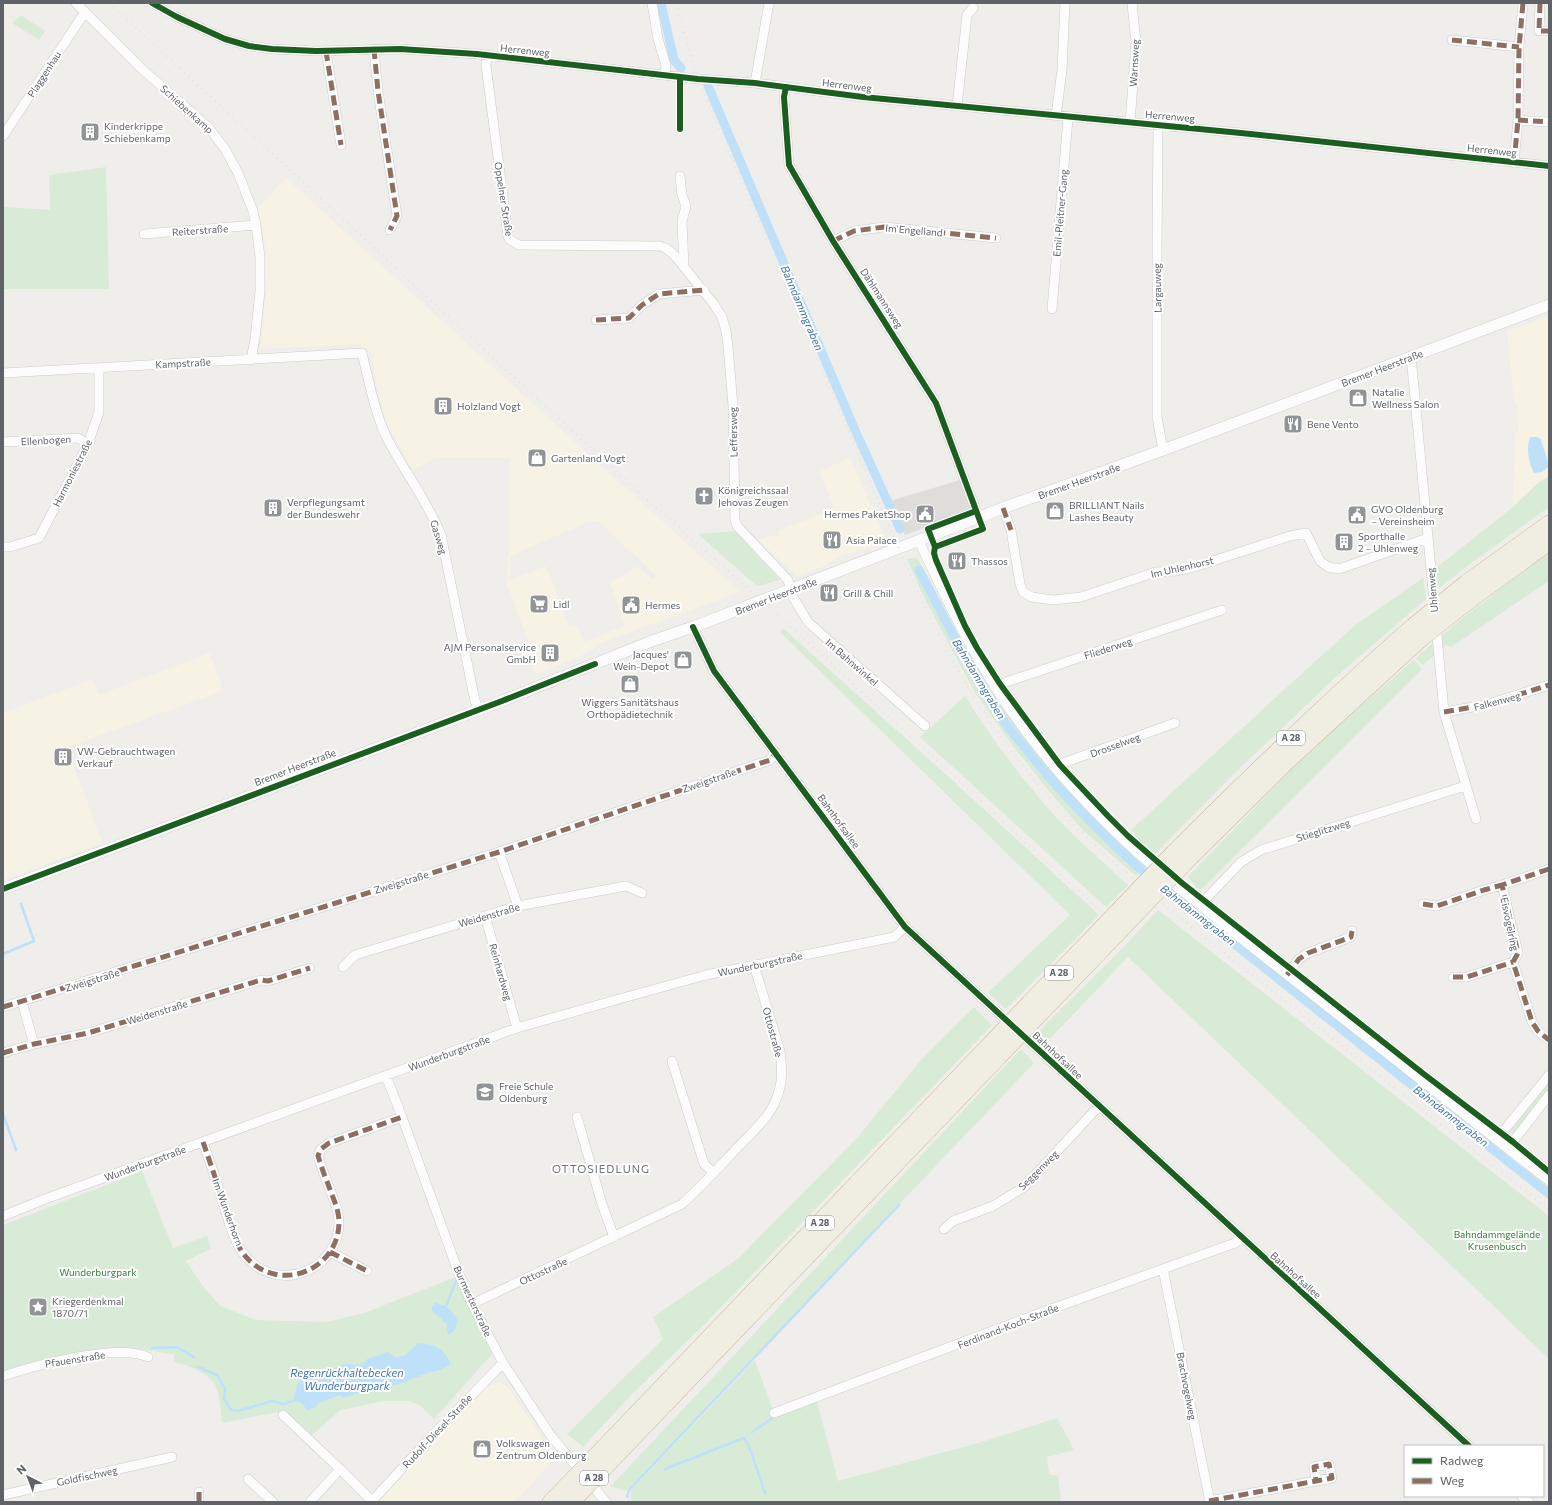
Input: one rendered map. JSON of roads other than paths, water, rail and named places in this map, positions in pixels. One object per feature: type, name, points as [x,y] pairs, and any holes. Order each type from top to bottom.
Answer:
[{"type":"highway","name":"A 28","points":[[564,1500],[1037,1007],[1295,734],[1549,524]]},
{"type":"highway","name":"A 28","points":[[1470,590],[1549,542]]},
{"type":"street","name":"Schiebenkamp","points":[[76,3],[142,69],[215,134],[238,173],[251,204],[256,225],[260,257],[260,291],[255,339],[251,360]]},
{"type":"street","name":"Herrenweg","points":[[152,3],[189,23],[225,39],[249,46],[272,49],[326,51],[374,49],[425,50],[665,76],[755,83],[863,97],[1068,118],[1158,125],[1549,166]]},
{"type":"street","points":[[652,3],[658,39],[666,66],[665,76]]},
{"type":"street","points":[[755,83],[769,3]]},
{"type":"street","points":[[1056,116],[1062,70],[1065,3]]},
{"type":"street","name":"Warnsweg","points":[[1130,123],[1136,44],[1132,3]]},
{"type":"street","points":[[1514,163],[1518,120],[1519,47],[1523,3]]},
{"type":"street","points":[[1540,3],[1539,31],[1549,32]]},
{"type":"street","points":[[958,106],[967,15],[973,8]]},
{"type":"street","name":"Plaggenhau","points":[[3,136],[85,12]]},
{"type":"street","points":[[1452,40],[1519,47]]},
{"type":"street","points":[[374,49],[378,91],[397,216],[390,230]]},
{"type":"street","points":[[326,51],[341,145]]},
{"type":"street","name":"Oppelner Straße","points":[[487,56],[486,65],[508,236],[510,240],[520,245],[660,246]]},
{"type":"street","name":"Dählmannsweg","points":[[786,87],[784,97],[789,165],[834,241],[936,403],[979,518]]},
{"type":"street","name":"Emil-Pleitner-Gang","points":[[1052,309],[1068,118]]},
{"type":"street","points":[[1518,120],[1549,122]]},
{"type":"street","name":"Largauweg","points":[[1158,125],[1157,417],[1163,450]]},
{"type":"street","points":[[680,176],[682,195],[686,206],[682,221],[684,267]]},
{"type":"street","name":"Reiterstraße","points":[[144,234],[256,225]]},
{"type":"street","name":"Im Engelland","points":[[834,241],[854,231],[884,227],[996,238]]},
{"type":"street","name":"Leffersweg","points":[[660,246],[670,250],[704,290],[722,317],[728,346],[733,406],[735,520],[737,526],[788,580],[791,590]]},
{"type":"street","points":[[596,320],[629,318],[642,305],[658,294],[704,290]]},
{"type":"street","name":"Bremer Heerstraße","points":[[3,889],[479,709],[652,641],[791,590],[1003,508],[1163,450],[1549,305]]},
{"type":"street","name":"Kampstraße","points":[[3,372],[362,354]]},
{"type":"street","name":"Gasweg","points":[[362,354],[378,417],[386,436],[434,517],[441,535],[475,701],[479,709]]},
{"type":"street","name":"Uhlenweg","points":[[1411,356],[1444,712],[1476,819]]},
{"type":"street","name":"Harmoniestraße","points":[[3,547],[10,547],[38,538],[88,444],[99,412],[99,368]]},
{"type":"street","name":"Ellenbogen","points":[[3,442],[78,438],[88,444]]},
{"type":"street","name":"Im Uhlenhorst","points":[[1003,508],[1011,530],[1020,584],[1024,592],[1032,597],[1053,600],[1081,597],[1156,572],[1175,571],[1194,567],[1290,536],[1306,533],[1320,561],[1328,568],[1338,569],[1428,538]]},
{"type":"street","points":[[919,541],[960,628],[994,687],[1027,734],[1056,769],[1111,828],[1200,905],[1549,1181]]},
{"type":"street","name":"Im Bahnwinkel","points":[[791,590],[793,597],[808,622],[925,726]]},
{"type":"street","name":"Fliederweg","points":[[994,687],[1222,610]]},
{"type":"street","name":"Bahnhofsallee","points":[[693,627],[714,671],[776,752],[905,927],[1468,1445]]},
{"type":"street","name":"Falkenweg","points":[[1444,712],[1485,706],[1549,685]]},
{"type":"street","name":"Drosselweg","points":[[1056,769],[1063,763],[1175,723]]},
{"type":"street","name":"Zweigstraße","points":[[3,1007],[499,852],[770,760],[776,752]]},
{"type":"street","name":"Stieglitzweg","points":[[1200,905],[1241,862],[1261,850],[1465,786]]},
{"type":"street","points":[[499,852],[518,906]]},
{"type":"street","name":"Eisvogelring","points":[[1423,904],[1438,906],[1549,869]]},
{"type":"street","name":"Eisvogelring","points":[[1453,977],[1467,977],[1513,962],[1518,953],[1502,885]]},
{"type":"street","name":"Weidenstraße","points":[[343,967],[355,955],[518,906],[626,886],[642,893]]},
{"type":"street","name":"Reinhardweg","points":[[485,916],[517,1028]]},
{"type":"street","name":"Wunderburgstraße","points":[[3,1216],[45,1199],[517,1028],[706,976],[894,937],[905,927]]},
{"type":"street","points":[[1287,975],[1299,959],[1308,953],[1351,937],[1352,931]]},
{"type":"street","name":"Eisvogelring","points":[[1513,962],[1532,1022],[1538,1031],[1549,1040]]},
{"type":"street","name":"Ottostraße","points":[[472,1304],[682,1204],[714,1174],[764,1119],[777,1098],[781,1084],[780,1051],[754,965]]},
{"type":"street","name":"Weidenstraße","points":[[3,1053],[34,1044],[88,1033],[261,980],[268,981],[310,968]]},
{"type":"street","points":[[22,1002],[34,1044]]},
{"type":"street","points":[[672,1061],[704,1164],[714,1174]]},
{"type":"street","points":[[1497,1139],[1549,1075]]},
{"type":"street","name":"Burmesterstraße","points":[[386,1076],[402,1116],[458,1274],[472,1304],[503,1363],[551,1436],[606,1502]]},
{"type":"street","points":[[1508,1148],[1549,1095]]},
{"type":"street","name":"Seggenweg","points":[[944,1229],[953,1221],[993,1206],[1024,1187],[1099,1106]]},
{"type":"street","name":"Im Wunderhorn","points":[[203,1142],[233,1232],[246,1258],[270,1273],[290,1276],[297,1275],[320,1263],[330,1252],[336,1240],[339,1220],[333,1196],[318,1156],[321,1149],[329,1143],[402,1116]]},
{"type":"street","points":[[577,1117],[602,1204],[614,1237]]},
{"type":"street","name":"Ferdinand-Koch-Straße","points":[[774,1413],[1043,1312],[1235,1243],[1242,1237]]},
{"type":"street","points":[[330,1252],[367,1271]]},
{"type":"street","name":"Brachvogelweg","points":[[1163,1269],[1210,1501]]},
{"type":"street","name":"Pfauenstraße","points":[[3,1376],[38,1365],[111,1353],[138,1352],[148,1357]]},
{"type":"street","name":"Rudolf-Diesel-Straße","points":[[283,1415],[372,1501],[444,1423],[503,1363]]},
{"type":"street","name":"Goldfischweg","points":[[3,1495],[172,1457]]},
{"type":"street","points":[[310,1502],[340,1469]]},
{"type":"street","points":[[248,1479],[273,1502]]},
{"type":"street","points":[[1210,1501],[1316,1481]]},
{"type":"street","points":[[198,1502],[199,1492]]},
{"type":"water","points":[[1531,437],[1541,439],[1548,467],[1542,472],[1534,473],[1531,465],[1528,455],[1528,445]]},
{"type":"water","points":[[435,1303],[446,1306],[457,1318],[455,1328],[448,1335],[446,1323],[432,1311],[432,1306]]},
{"type":"water","name":"Regenrückhaltebecken Wunderburgpark","points":[[418,1343],[439,1348],[449,1359],[451,1364],[440,1370],[396,1385],[386,1384],[343,1398],[340,1395],[320,1402],[314,1408],[307,1410],[302,1403],[293,1401],[298,1382],[307,1380],[310,1376],[316,1377],[322,1375],[343,1364],[353,1365],[365,1363],[367,1359],[388,1352],[395,1357],[404,1356]]},
{"type":"waterway","name":"Bahndammgraben","points":[[661,3],[674,60],[681,68]]},
{"type":"waterway","name":"Bahndammgraben","points":[[708,86],[855,430],[900,529]]},
{"type":"waterway","name":"Bahndammgraben","points":[[919,570],[969,663],[990,700],[1005,722],[1052,781],[1109,840],[1139,868],[1549,1194]]},
{"type":"waterway","points":[[3,954],[34,941],[21,904]]},
{"type":"waterway","points":[[3,1114],[16,1150]]},
{"type":"waterway","points":[[627,1497],[629,1490],[899,1205]]},
{"type":"waterway","points":[[446,1306],[456,1281]]},
{"type":"waterway","points":[[152,1348],[177,1347],[194,1357]]},
{"type":"waterway","points":[[198,1367],[217,1375],[225,1389],[224,1399],[231,1410],[238,1411],[272,1401],[283,1404],[293,1401]]},
{"type":"waterway","points":[[752,1432],[773,1418]]},
{"type":"waterway","points":[[665,1469],[744,1438],[749,1446],[765,1493]]},
{"type":"railway","points":[[109,3],[644,497],[768,606],[1549,1323]]},
{"type":"railway","points":[[677,3],[679,16],[698,79],[904,560],[921,598],[960,673],[1006,744],[1063,813],[1113,862],[1164,905],[1549,1210]]},
{"type":"place","name":"Kinderkrippe Schiebenkamp","points":[[90,132]]},
{"type":"place","name":"Natalie Wellness Salon","points":[[1358,398]]},
{"type":"place","name":"Holzland Vogt","points":[[443,406]]},
{"type":"place","name":"Bene Vento","points":[[1293,424]]},
{"type":"place","name":"Gartenland Vogt","points":[[537,458]]},
{"type":"place","name":"Königreichssaal Jehovas Zeugen","points":[[704,496]]},
{"type":"place","name":"Verpflegungsamt der Bundeswehr","points":[[273,508]]},
{"type":"place","name":"BRILLIANT Nails Lashes Beauty","points":[[1055,511]]},
{"type":"place","name":"Hermes PaketShop","points":[[925,514]]},
{"type":"place","name":"GVO Oldenburg – Vereinsheim","points":[[1357,515]]},
{"type":"place","name":"Asia Palace","points":[[832,540]]},
{"type":"place","name":"Sporthalle 2 – Uhlenweg","points":[[1344,542]]},
{"type":"place","name":"Thassos","points":[[957,561]]},
{"type":"place","name":"Grill & Chill","points":[[829,593]]},
{"type":"place","name":"Lidl","points":[[539,604]]},
{"type":"place","name":"Hermes","points":[[631,605]]},
{"type":"place","name":"AJM Personalservice GmbH","points":[[550,653]]},
{"type":"place","name":"Jacques' Wein-Depot","points":[[683,660]]},
{"type":"place","name":"Wiggers Sanitätshaus Orthopädietechnik","points":[[630,684]]},
{"type":"place","name":"VW-Gebrauchtwagen Verkauf","points":[[63,757]]},
{"type":"place","name":"Freie Schule Oldenburg","points":[[485,1092]]},
{"type":"place","name":"Kriegerdenkmal 1870/71","points":[[38,1307]]},
{"type":"place","name":"Volkswagen Zentrum Oldenburg","points":[[482,1449]]},
{"type":"district","name":"OTTOSIEDLUNG","points":[[601,1169]]},
{"type":"park label","name":"Bahndammgelände Krusenbusch","points":[[1497,1240]]},
{"type":"park label","name":"Wunderburgpark","points":[[98,1272]]}]
